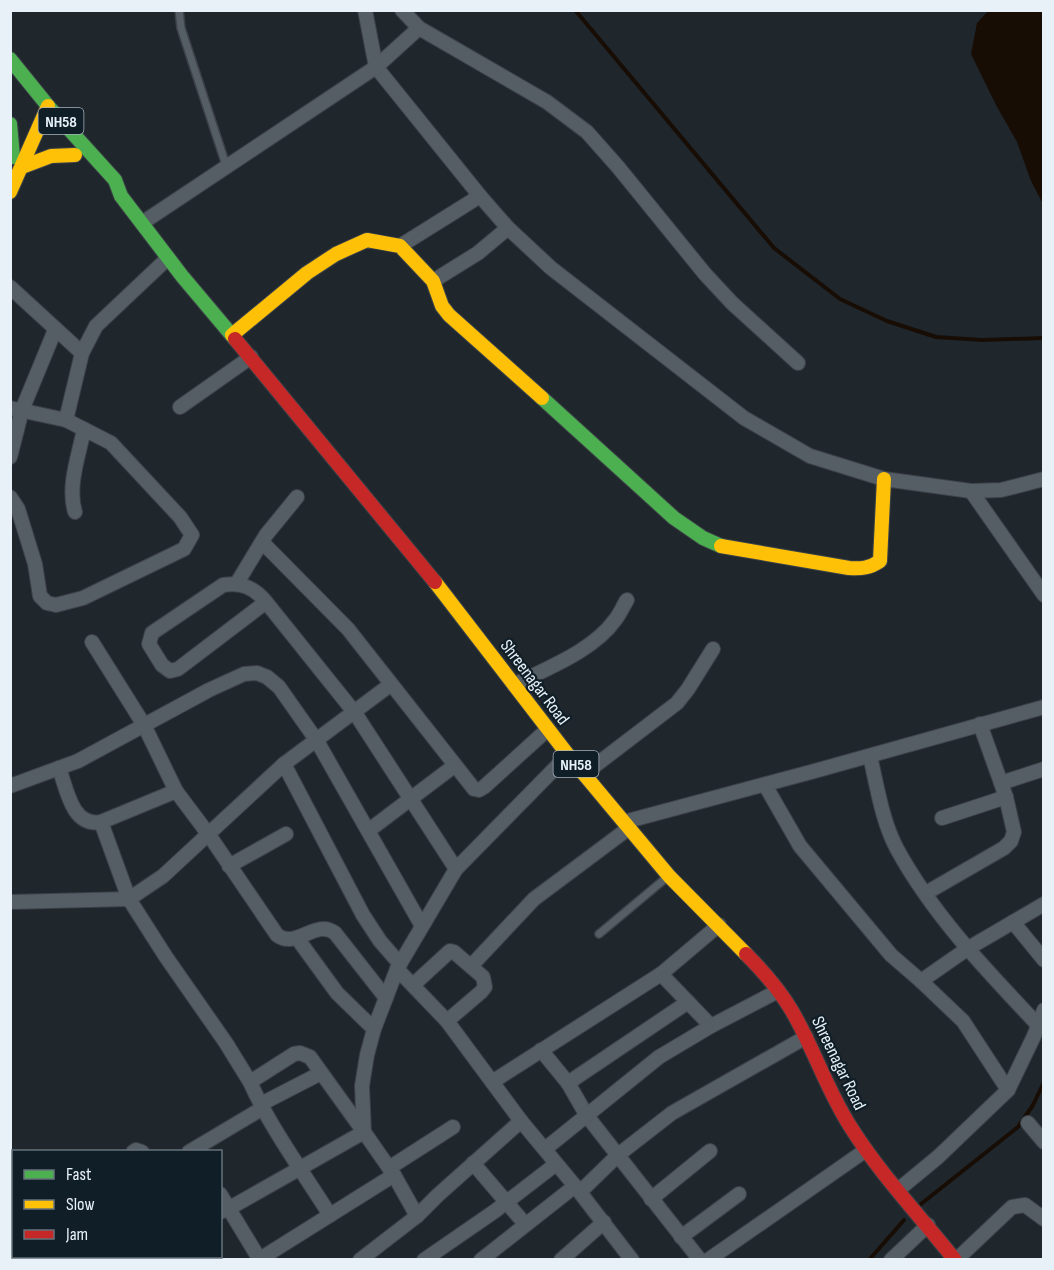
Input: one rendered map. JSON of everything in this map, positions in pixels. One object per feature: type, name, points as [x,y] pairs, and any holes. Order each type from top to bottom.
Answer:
[{"type":"main road","name":"NH58","points":[[10,59],[48,106],[115,180],[121,196],[168,258]]},
{"type":"main road","name":"NH58","points":[[37,93],[30,108],[107,189],[121,196]]},
{"type":"main road","points":[[15,162],[50,130],[48,106]]},
{"type":"main road","points":[[10,192],[15,162],[17,126]]},
{"type":"main road","points":[[15,162],[75,155]]},
{"type":"main road","points":[[232,335],[307,273],[336,254],[367,240],[400,246],[433,281],[442,306],[449,315],[651,497],[695,533],[715,544],[863,570],[874,566],[880,561],[884,479]]},
{"type":"main road","name":"Shreenagar Road","points":[[168,258],[465,619],[568,755],[669,876],[719,925],[778,991],[806,1037],[835,1101],[866,1150],[956,1260]]},
{"type":"street","points":[[365,10],[376,67],[508,228],[551,268],[744,418],[810,456],[884,479],[971,491],[1001,490],[1044,479]]},
{"type":"street","points":[[402,10],[419,28],[547,102],[587,132],[705,274],[732,303],[798,363]]},
{"type":"street","points":[[142,223],[376,67],[419,28]]},
{"type":"street","points":[[400,246],[480,196]]},
{"type":"street","points":[[433,281],[478,254],[508,228]]},
{"type":"street","points":[[66,420],[82,353],[96,326],[168,258]]},
{"type":"street","points":[[10,287],[82,353]]},
{"type":"street","points":[[10,457],[16,409],[55,330]]},
{"type":"street","points":[[180,407],[251,357]]},
{"type":"street","points":[[10,497],[18,509],[35,564],[40,596],[47,603],[56,605],[83,598],[184,549],[192,535],[188,526],[111,443],[66,420],[16,409]]},
{"type":"street","points":[[75,512],[71,502],[71,491],[84,429]]},
{"type":"street","points":[[971,491],[1044,595]]},
{"type":"street","points":[[237,583],[276,521],[297,497]]},
{"type":"street","points":[[262,542],[348,629],[471,786],[479,790],[548,729]]},
{"type":"street","points":[[266,602],[178,669],[170,671],[165,668],[149,644],[152,633],[223,585],[237,583],[261,595],[355,713],[456,869]]},
{"type":"street","points":[[514,685],[581,650],[601,635],[615,621],[627,600]]},
{"type":"street","points":[[92,642],[144,725],[176,791],[209,835],[276,935],[283,940],[329,928],[340,938],[386,998]]},
{"type":"street","points":[[585,774],[677,704],[713,649]]},
{"type":"street","points":[[10,786],[78,761],[244,674],[257,673],[267,677],[279,687],[317,741],[422,926]]},
{"type":"street","points":[[10,902],[129,899],[163,876],[284,764],[390,685]]},
{"type":"street","points":[[471,966],[534,899],[627,825],[1044,706]]},
{"type":"street","points":[[926,893],[1004,848],[1011,841],[1014,832],[1006,797],[980,724]]},
{"type":"street","points":[[364,1132],[362,1086],[367,1055],[374,1029],[398,966],[456,869],[568,755]]},
{"type":"street","points":[[870,756],[896,848],[967,949],[1038,1025]]},
{"type":"street","points":[[284,764],[363,915],[380,941],[412,985],[447,1021],[521,1121],[604,1221],[632,1260]]},
{"type":"street","points":[[368,831],[454,766]]},
{"type":"street","points":[[59,768],[76,814],[92,823],[101,822],[176,791]]},
{"type":"street","points":[[1001,783],[1044,769]]},
{"type":"street","points":[[765,785],[800,846],[891,955],[963,1022],[1008,1090]]},
{"type":"street","points":[[942,818],[1006,797]]},
{"type":"street","points":[[101,822],[129,899],[226,1043],[330,1215]]},
{"type":"street","points":[[229,867],[286,834]]},
{"type":"street","points":[[921,981],[967,949],[1044,904]]},
{"type":"street","points":[[1013,922],[1044,960]]},
{"type":"street","points":[[492,1082],[661,974],[719,925]]},
{"type":"street","points":[[297,938],[338,993],[374,1029]]},
{"type":"street","points":[[412,985],[450,951],[483,977],[485,987],[481,992],[447,1021]]},
{"type":"street","points":[[661,974],[711,1026]]},
{"type":"street","points":[[545,1149],[659,1058],[711,1026],[778,991]]},
{"type":"street","points":[[568,1083],[688,1002]]},
{"type":"street","points":[[898,1190],[938,1157],[1008,1090],[1044,1010]]},
{"type":"street","points":[[481,1260],[525,1224],[577,1189],[672,1113],[806,1037]]},
{"type":"street","points":[[542,1050],[568,1083],[587,1116],[700,1260]]},
{"type":"street","points":[[250,1082],[294,1054],[300,1053],[310,1057],[391,1172],[417,1216]]},
{"type":"street","points":[[194,1150],[262,1106],[321,1073]]},
{"type":"street","points":[[360,1260],[417,1216],[521,1121]]},
{"type":"street","points":[[1028,1123],[1044,1142]]},
{"type":"street","points":[[364,1132],[224,1211],[260,1259],[330,1215],[453,1127]]},
{"type":"street","points":[[708,1260],[866,1150]]},
{"type":"street","points":[[651,1198],[710,1151]]},
{"type":"street","points":[[473,1163],[525,1224]]},
{"type":"street","points":[[424,1260],[507,1202],[556,1164]]},
{"type":"street","points":[[681,1237],[739,1194]]},
{"type":"street","points":[[956,1260],[1012,1207],[1025,1205],[1044,1219]]},
{"type":"street","points":[[561,1260],[604,1221]]},
{"type":"street","points":[[891,1260],[928,1225]]},
{"type":"lane","points":[[179,10],[181,28],[226,165]]},
{"type":"lane","points":[[599,934],[669,876]]},
{"type":"shaded area","points":[[989,10],[1043,11],[1043,204],[1031,181],[1017,142],[971,54],[977,23]]},
{"type":"waterway","points":[[575,10],[774,248],[840,299],[887,321],[936,337],[982,340],[1044,338]]},
{"type":"waterway","points":[[921,1204],[1018,1127],[1033,1105],[1044,1082]]},
{"type":"waterway","points":[[869,1260],[904,1220]]},
{"type":"traffic: fast","points":[[10,59],[48,106],[115,180],[121,196],[182,276],[235,339]]},
{"type":"traffic: fast","points":[[10,124],[13,157]]},
{"type":"traffic: fast","points":[[542,398],[674,518],[703,538],[721,546]]},
{"type":"traffic: slow","points":[[10,192],[48,106]]},
{"type":"traffic: slow","points":[[22,167],[51,156],[75,155]]},
{"type":"traffic: slow","points":[[232,335],[307,273],[336,254],[367,240],[400,246],[433,281],[442,306],[449,315],[542,398]]},
{"type":"traffic: slow","points":[[721,546],[849,568],[873,565],[880,561],[884,479]]},
{"type":"traffic: slow","points":[[435,582],[568,755],[669,876],[746,954]]},
{"type":"traffic: jam","points":[[235,339],[435,582]]},
{"type":"traffic: jam","points":[[746,954],[771,981],[792,1011],[834,1098],[862,1144],[955,1260]]}]
